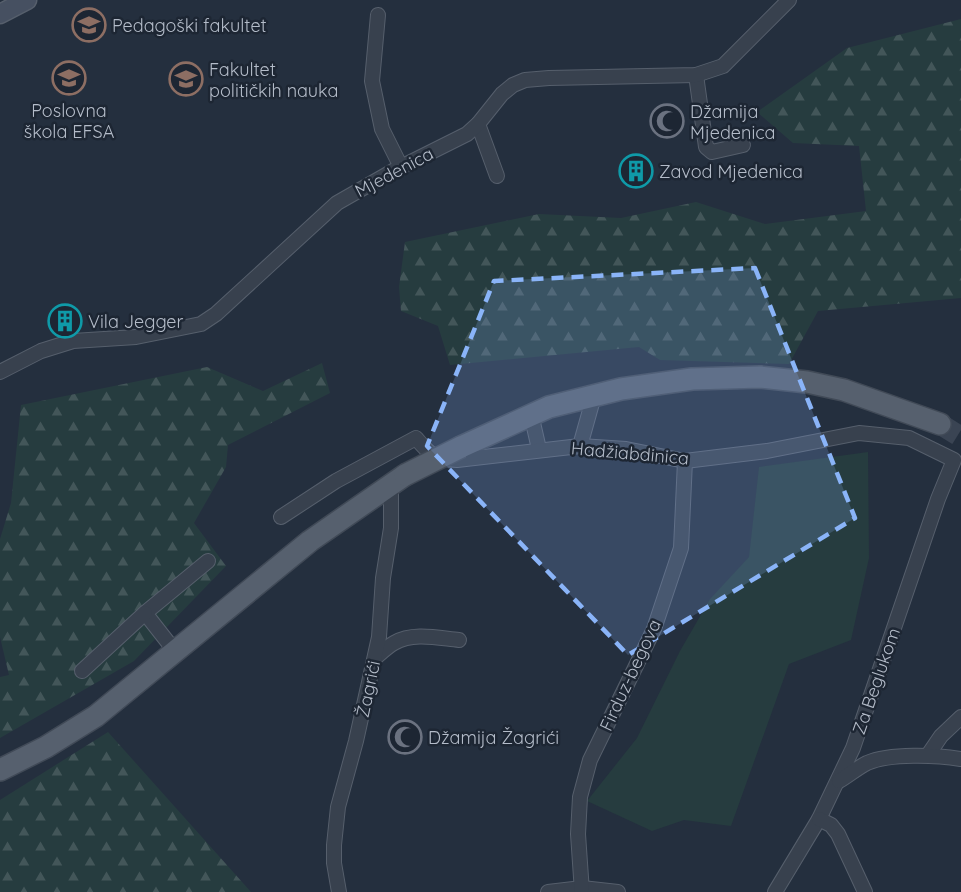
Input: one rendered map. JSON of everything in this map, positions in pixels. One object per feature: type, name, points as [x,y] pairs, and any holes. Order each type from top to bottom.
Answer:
[{"type":"main road","points":[[0,14],[27,0]]},
{"type":"main road","points":[[0,770],[46,747],[96,716],[310,541],[396,480],[549,407],[621,389],[692,379],[760,377],[807,382],[844,390],[893,405],[940,424]]},
{"type":"street","name":"Mjedenica","points":[[0,372],[40,351],[73,341],[136,337],[201,324],[216,314],[337,203],[467,134],[502,94],[513,85],[525,80],[696,75],[723,66],[789,0]]},
{"type":"street","points":[[378,15],[372,81],[382,129],[401,167]]},
{"type":"street","points":[[696,75],[706,147],[712,152],[743,145]]},
{"type":"street","points":[[478,124],[497,176]]},
{"type":"street","points":[[580,446],[594,396]]},
{"type":"street","points":[[531,414],[539,449]]},
{"type":"street","name":"Hadžiabdinica","points":[[281,517],[336,481],[416,438],[431,455],[440,459],[457,460],[580,446],[626,449],[685,461],[767,451],[859,433],[884,434],[909,438],[954,460]]},
{"type":"street","name":"Za Beglukom","points":[[776,892],[819,819],[853,748],[941,489],[954,460]]},
{"type":"street","name":"Firduz-begova","points":[[582,890],[578,834],[580,796],[590,760],[654,629],[681,548],[685,461]]},
{"type":"street","name":"Žagrići","points":[[339,892],[334,863],[338,807],[375,658],[391,528],[391,490],[396,480]]},
{"type":"street","points":[[82,671],[208,561]]},
{"type":"street","points":[[146,614],[174,650]]},
{"type":"street","points":[[375,658],[394,643],[406,638],[459,640]]},
{"type":"street","points":[[927,755],[941,736],[961,717]]},
{"type":"street","points":[[838,782],[867,763],[927,755],[961,759]]},
{"type":"street","points":[[819,819],[831,825],[838,834],[865,892]]},
{"type":"street","points":[[548,892],[582,890],[618,892]]},
{"type":"highlighted area","points":[[755,268],[855,518],[628,655],[427,446],[494,281]]},
{"type":"green space","points":[[961,19],[961,298],[818,311],[789,364],[660,360],[639,347],[450,365],[438,326],[401,311],[399,287],[405,242],[539,214],[621,218],[696,202],[765,224],[866,211],[859,146],[793,143],[757,112],[847,48]]},
{"type":"green space","points":[[322,363],[330,393],[228,445],[226,467],[194,523],[226,566],[134,661],[0,738],[0,677],[9,675],[0,637],[0,539],[11,503],[21,405],[207,367],[263,391]]},
{"type":"green space","points":[[868,452],[869,558],[851,640],[789,664],[731,826],[684,820],[652,831],[587,801],[637,738],[680,651],[710,599],[749,557],[759,467]]},
{"type":"green space","points":[[108,732],[251,892],[0,892],[0,800]]},
{"type":"tunnel","points":[[940,424],[961,437]]},
{"type":"place","name":"Pedagoški fakultet","points":[[89,25]]},
{"type":"place","name":"Poslovna škola EFSA","points":[[69,78]]},
{"type":"place","name":"Fakultet političkih nauka","points":[[186,79]]},
{"type":"place","name":"Džamija Mjedenica","points":[[667,121]]},
{"type":"place","name":"Zavod Mjedenica","points":[[636,171]]},
{"type":"place","name":"Vila Jegger","points":[[65,321]]},
{"type":"place","name":"Džamija Žagrići","points":[[405,737]]}]
